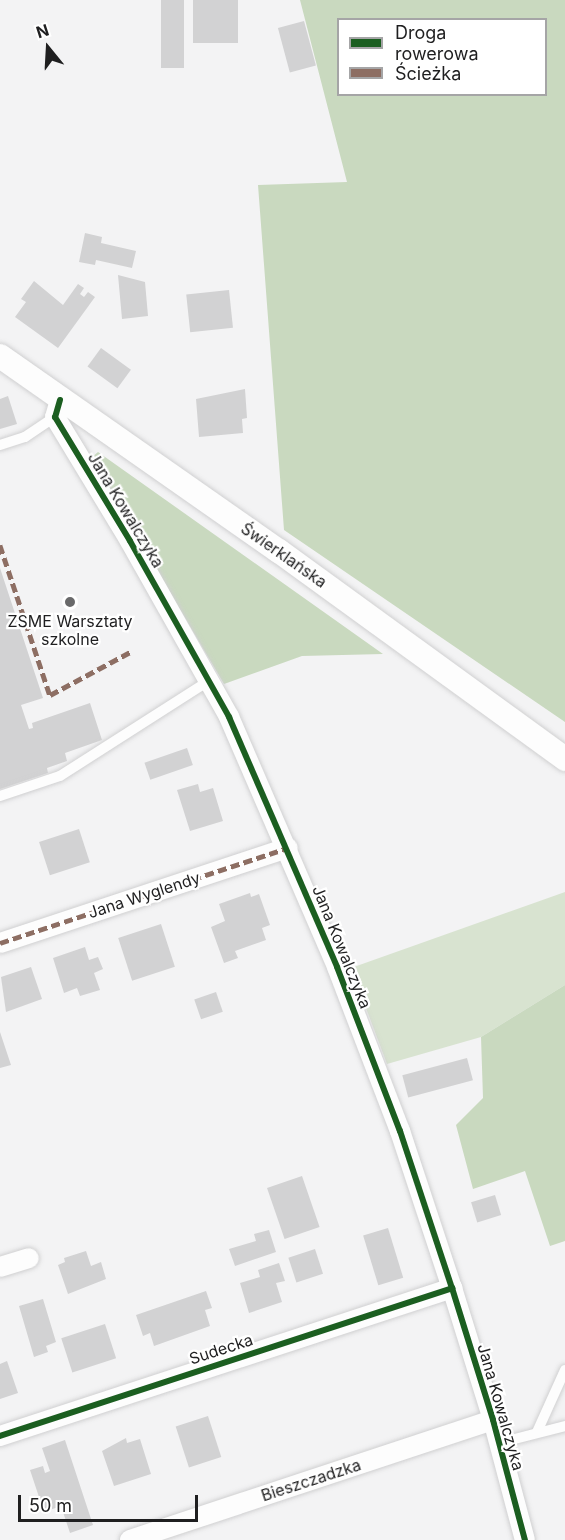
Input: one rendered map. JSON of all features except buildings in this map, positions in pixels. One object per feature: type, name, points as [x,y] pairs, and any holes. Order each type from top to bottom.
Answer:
[{"type":"street","name":"Świerklańska","points":[[0,356],[58,408],[251,531],[565,759]]},
{"type":"street","name":"Jana Kowalczyka","points":[[58,408],[210,680],[288,848],[400,1131],[493,1420],[525,1540]]},
{"type":"street","name":"Jana Wyglendy","points":[[0,943],[288,848]]},
{"type":"street","points":[[0,1267],[29,1258]]},
{"type":"street","name":"Sudecka","points":[[0,1436],[452,1288]]},
{"type":"street","name":"Bieszczadzka","points":[[130,1540],[493,1420]]},
{"type":"lane","points":[[0,445],[25,437],[58,408]]},
{"type":"lane","points":[[0,796],[60,776],[210,680]]},
{"type":"lane","points":[[537,1432],[565,1370]]},
{"type":"lane","points":[[499,1443],[565,1426]]},
{"type":"green space","points":[[300,0],[565,0],[565,722],[284,530],[258,185],[347,182]]},
{"type":"green space","points":[[98,452],[383,654],[302,656],[224,684],[91,458]]},
{"type":"green space","points":[[565,892],[565,985],[481,1037],[387,1064],[351,968]]},
{"type":"green space","points":[[565,985],[565,1241],[550,1246],[525,1171],[473,1189],[456,1125],[483,1098],[481,1037]]},
{"type":"marked path","points":[[0,545],[50,695],[132,651]]},
{"type":"marked path","points":[[0,943],[288,848]]},
{"type":"cycle path","points":[[60,400],[55,417],[130,541],[229,717],[337,967],[400,1131],[452,1288],[493,1420],[525,1540]]},
{"type":"cycle path","points":[[0,1436],[452,1288]]},
{"type":"place","name":"ZSME Warsztaty szkolne","points":[[70,602]]}]
